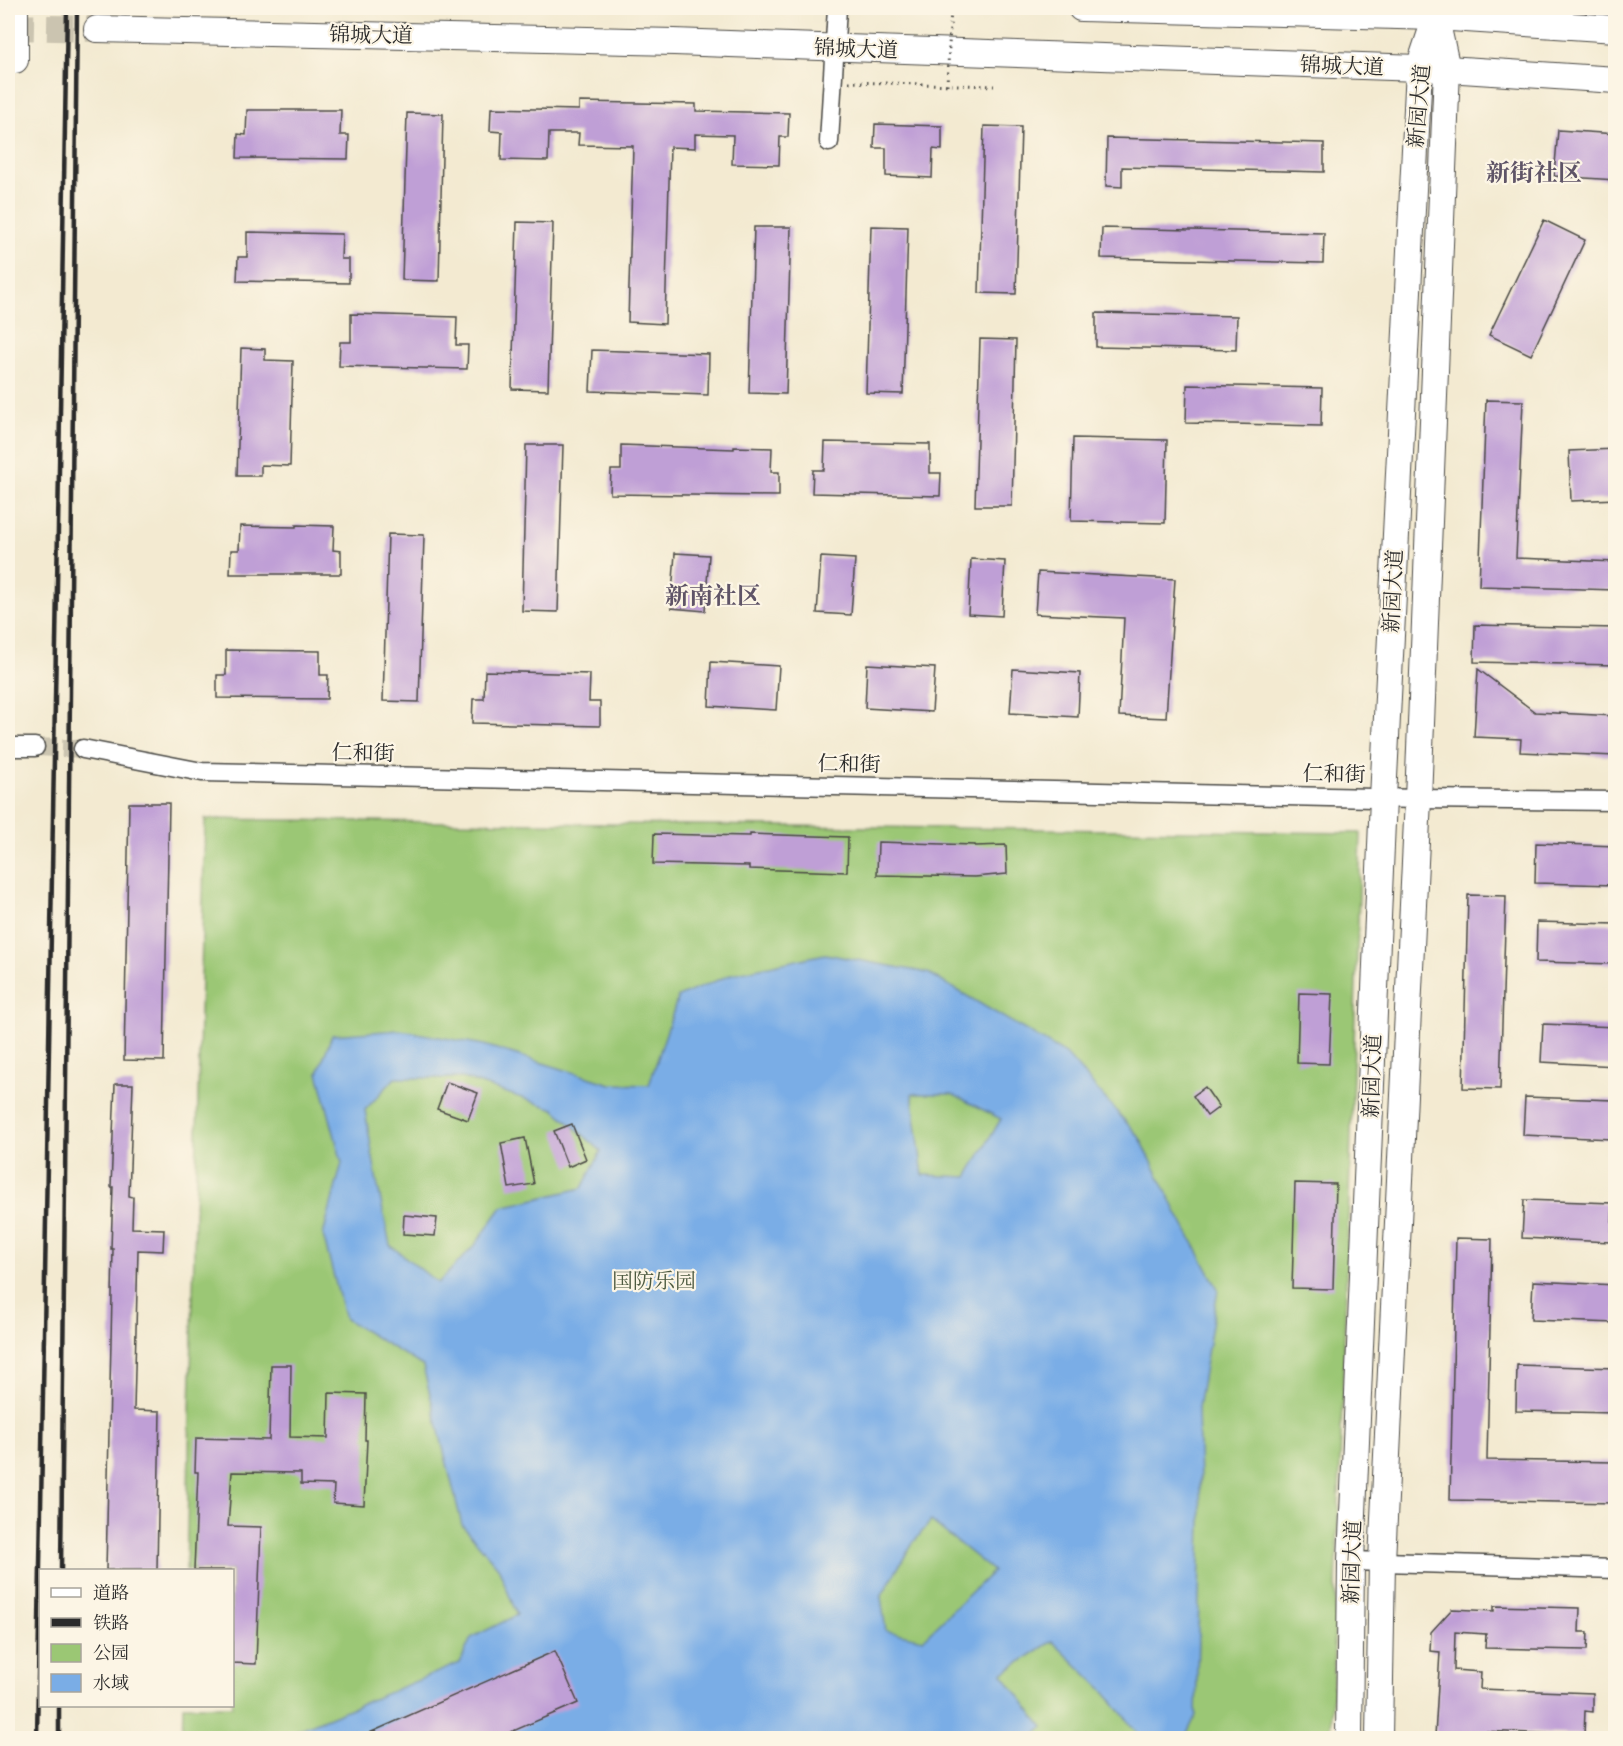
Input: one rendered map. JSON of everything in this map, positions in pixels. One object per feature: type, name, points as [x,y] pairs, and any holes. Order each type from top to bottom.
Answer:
[{"type":"street","points":[[8,61],[15,60],[15,8]]},
{"type":"street","points":[[830,142],[837,8]]},
{"type":"street","points":[[1081,8],[1436,12],[1616,29]]},
{"type":"street","name":"新园大道","points":[[1349,1738],[1351,1561],[1383,798],[1419,68],[1436,12]]},
{"type":"street","name":"新园大道","points":[[1379,1738],[1382,1562],[1418,799],[1447,69],[1436,12]]},
{"type":"street","name":"锦城大道","points":[[97,29],[835,48],[1447,69],[1616,80]]},
{"type":"street","points":[[8,747],[35,747]]},
{"type":"street","name":"仁和街","points":[[83,749],[202,771],[1418,799],[1616,801]]},
{"type":"street","points":[[1351,1561],[1616,1569]]},
{"type":"path","points":[[947,85],[951,8]]},
{"type":"path","points":[[833,81],[994,86]]},
{"type":"green space","name":"国防乐园","points":[[205,819],[1361,833],[1331,1738],[182,1738],[183,1707],[234,1707],[234,1569],[186,1569]]},
{"type":"water","points":[[825,954],[928,973],[1066,1054],[1140,1138],[1218,1289],[1198,1408],[1201,1520],[1196,1715],[1185,1738],[1141,1738],[1106,1693],[1052,1641],[1002,1674],[1043,1727],[1033,1738],[279,1738],[460,1663],[471,1638],[517,1615],[498,1567],[462,1525],[423,1366],[345,1319],[323,1235],[342,1163],[318,1073],[332,1035],[400,1030],[484,1045],[611,1084],[649,1085],[678,997],[732,974]],"holes":[[[395,1078],[463,1078],[554,1109],[601,1151],[582,1188],[502,1207],[475,1245],[438,1283],[390,1245],[365,1110]],[[912,1094],[952,1094],[1001,1119],[967,1177],[923,1175]],[[931,1521],[993,1571],[923,1639],[886,1631],[881,1597],[912,1544]]]},
{"type":"building","points":[[579,102],[696,104],[696,111],[789,113],[788,137],[780,137],[779,165],[732,164],[733,135],[695,134],[695,148],[670,147],[665,324],[628,322],[633,146],[578,145],[579,133],[549,133],[548,161],[501,160],[502,132],[490,131],[491,108],[579,110]]},
{"type":"building","points":[[247,110],[341,110],[340,135],[349,135],[348,159],[237,158],[238,134],[246,135]]},
{"type":"building","points":[[407,113],[443,114],[439,281],[402,280]]},
{"type":"building","points":[[875,124],[942,126],[942,150],[933,149],[932,178],[886,176],[886,148],[874,148]]},
{"type":"building","points":[[984,126],[1021,127],[1016,294],[979,293]]},
{"type":"building","points":[[1558,130],[1616,134],[1616,180],[1554,176]]},
{"type":"building","points":[[1107,138],[1324,143],[1324,172],[1122,167],[1122,187],[1106,186]]},
{"type":"building","points":[[1544,220],[1585,240],[1531,355],[1489,335]]},
{"type":"building","points":[[517,222],[553,223],[548,390],[512,389]]},
{"type":"building","points":[[871,226],[908,227],[903,394],[866,393]]},
{"type":"building","points":[[754,227],[791,227],[786,394],[749,393]]},
{"type":"building","points":[[1102,228],[1324,233],[1323,263],[1101,258]]},
{"type":"building","points":[[247,232],[342,234],[341,259],[349,259],[349,283],[237,281],[238,257],[247,257]]},
{"type":"building","points":[[1096,313],[1237,316],[1236,350],[1096,347]]},
{"type":"building","points":[[351,314],[457,317],[456,345],[468,345],[467,369],[339,366],[340,342],[351,342]]},
{"type":"building","points":[[980,339],[1016,340],[1012,506],[975,506]]},
{"type":"building","points":[[241,348],[265,349],[265,360],[293,361],[290,466],[261,465],[261,476],[237,476]]},
{"type":"building","points":[[592,350],[709,354],[708,395],[590,391]]},
{"type":"building","points":[[1187,385],[1322,388],[1321,426],[1186,423]]},
{"type":"building","points":[[1486,400],[1523,401],[1516,558],[1616,562],[1616,590],[1479,586]]},
{"type":"building","points":[[1073,438],[1167,440],[1165,523],[1071,521]]},
{"type":"building","points":[[825,442],[930,444],[930,473],[941,473],[940,496],[812,493],[813,470],[824,470]]},
{"type":"building","points":[[526,445],[563,445],[558,612],[522,611]]},
{"type":"building","points":[[621,445],[772,448],[771,472],[779,472],[779,496],[610,494],[611,470],[621,470]]},
{"type":"building","points":[[1616,449],[1616,499],[1571,501],[1569,451]]},
{"type":"building","points":[[296,525],[334,526],[333,550],[341,551],[341,574],[230,574],[231,550],[239,550],[240,526],[296,527]]},
{"type":"building","points":[[388,534],[424,535],[419,702],[383,701]]},
{"type":"building","points":[[675,553],[709,555],[705,611],[671,608]]},
{"type":"building","points":[[821,557],[855,559],[851,615],[817,613]]},
{"type":"building","points":[[971,559],[1005,561],[1002,616],[968,614]]},
{"type":"building","points":[[1038,572],[1175,579],[1166,718],[1119,716],[1124,618],[1035,614]]},
{"type":"building","points":[[1475,625],[1616,628],[1616,665],[1474,662]]},
{"type":"building","points":[[226,650],[320,651],[320,675],[328,675],[327,699],[217,698],[217,675],[226,675]]},
{"type":"building","points":[[711,662],[779,666],[776,710],[709,706]]},
{"type":"building","points":[[867,664],[935,668],[932,712],[865,708]]},
{"type":"building","points":[[1013,669],[1080,673],[1078,717],[1010,713]]},
{"type":"building","points":[[1478,669],[1535,712],[1616,716],[1616,756],[1520,752],[1521,739],[1474,737]]},
{"type":"building","points":[[485,671],[590,674],[589,702],[600,702],[600,726],[472,723],[473,699],[484,699]]},
{"type":"building","points":[[129,803],[169,803],[164,1061],[124,1060]]},
{"type":"building","points":[[654,834],[848,837],[847,872],[749,869],[749,866],[653,864]]},
{"type":"building","points":[[878,842],[1006,845],[1007,874],[975,877],[877,875]]},
{"type":"building","points":[[1536,843],[1616,846],[1616,885],[1535,883]]},
{"type":"building","points":[[1468,895],[1506,896],[1500,1089],[1463,1088]]},
{"type":"building","points":[[1537,922],[1616,924],[1616,964],[1536,962]]},
{"type":"building","points":[[1299,993],[1332,994],[1329,1064],[1297,1063]]},
{"type":"building","points":[[1543,1024],[1616,1027],[1616,1066],[1541,1062]]},
{"type":"building","points":[[447,1082],[478,1093],[468,1120],[437,1109]]},
{"type":"building","points":[[115,1084],[133,1084],[129,1196],[133,1197],[132,1228],[164,1229],[163,1251],[138,1250],[134,1410],[160,1411],[157,1569],[106,1569],[113,1249],[111,1249],[113,1187],[111,1187]]},
{"type":"building","points":[[1205,1087],[1219,1107],[1207,1116],[1193,1096]]},
{"type":"building","points":[[1525,1097],[1614,1100],[1612,1139],[1523,1135]]},
{"type":"building","points":[[572,1124],[586,1159],[568,1167],[554,1131]]},
{"type":"building","points":[[525,1138],[534,1184],[509,1188],[501,1143]]},
{"type":"building","points":[[1295,1183],[1336,1184],[1333,1289],[1292,1288]]},
{"type":"building","points":[[1524,1200],[1613,1203],[1611,1242],[1522,1238]]},
{"type":"building","points":[[404,1215],[437,1218],[435,1236],[403,1234]]},
{"type":"building","points":[[1456,1238],[1492,1239],[1487,1460],[1616,1462],[1616,1503],[1450,1500]]},
{"type":"building","points":[[1533,1281],[1616,1285],[1616,1323],[1531,1320]]},
{"type":"building","points":[[271,1365],[291,1365],[290,1437],[328,1438],[329,1393],[366,1394],[365,1440],[367,1440],[364,1505],[333,1503],[334,1485],[301,1484],[301,1473],[232,1472],[228,1526],[261,1527],[256,1664],[234,1663],[234,1569],[194,1569],[198,1472],[195,1472],[196,1438],[269,1440]]},
{"type":"building","points":[[1517,1365],[1616,1368],[1616,1413],[1516,1411]]},
{"type":"building","points":[[1494,1606],[1580,1608],[1579,1632],[1588,1632],[1587,1650],[1485,1648],[1486,1634],[1455,1632],[1454,1670],[1481,1672],[1480,1689],[1593,1693],[1593,1712],[1585,1711],[1584,1735],[1478,1731],[1477,1738],[1435,1736],[1440,1652],[1430,1651],[1431,1632],[1452,1609],[1494,1611]]},
{"type":"building","points":[[555,1651],[578,1703],[497,1738],[358,1738]]},
{"type":"tunnel","points":[[8,27],[97,29]]},
{"type":"tunnel","points":[[35,747],[83,749]]},
{"type":"railway","points":[[40,1569],[67,8]]},
{"type":"railway","points":[[61,1569],[77,8]]},
{"type":"railway","points":[[37,1738],[39,1623]]},
{"type":"railway","points":[[59,1707],[59,1738]]},
{"type":"district","name":"新街社区","points":[[1534,173]]},
{"type":"district","name":"新南社区","points":[[713,596]]}]
